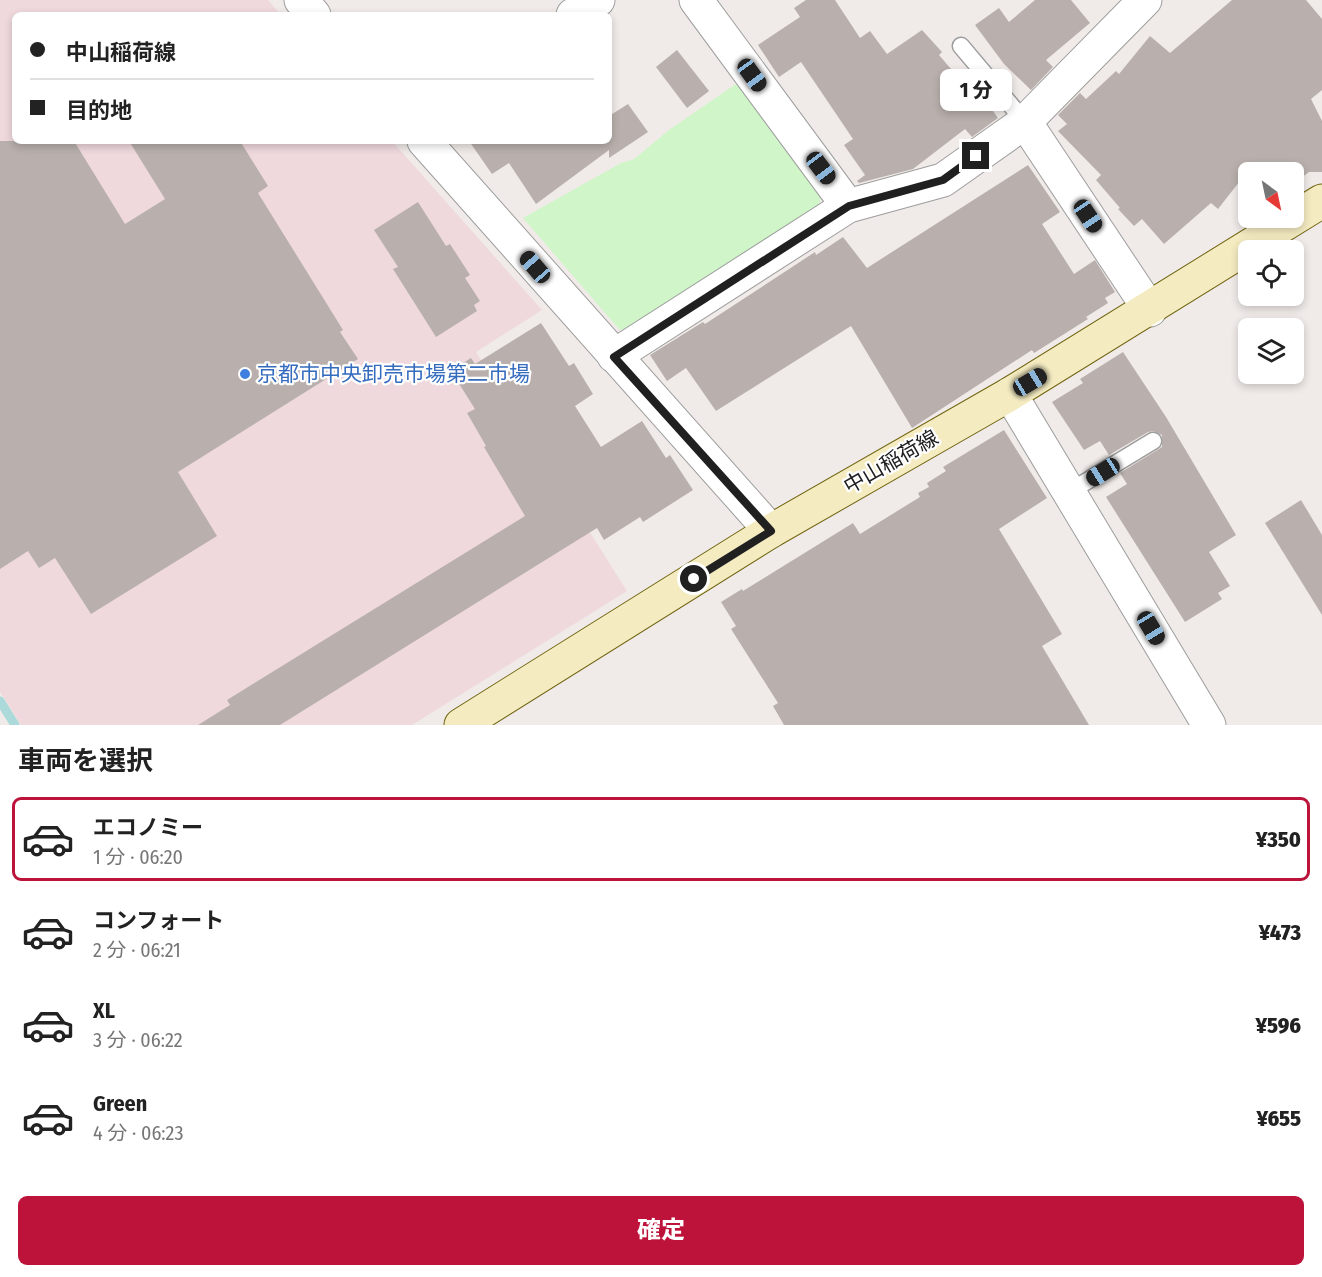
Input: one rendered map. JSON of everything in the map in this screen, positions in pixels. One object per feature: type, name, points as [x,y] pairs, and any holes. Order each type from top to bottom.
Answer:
[{"type":"main road","name":"中山稲荷線","points":[[460,725],[771,531],[1010,394],[1150,310],[1322,201]]},
{"type":"street","points":[[301,0],[311,12]]},
{"type":"street","points":[[578,12],[598,0]]},
{"type":"street","points":[[696,0],[849,206]]},
{"type":"street","points":[[614,357],[849,206],[943,180],[1025,122],[1145,0]]},
{"type":"street","points":[[1025,122],[1150,310]]},
{"type":"street","points":[[427,144],[771,531]]},
{"type":"street","points":[[1010,394],[1209,725]]},
{"type":"lane","points":[[961,46],[1025,122]]},
{"type":"lane","points":[[1069,492],[1153,441]]},
{"type":"shaded area","name":"京都市中央卸売市場第二市場","points":[[0,0],[268,0],[278,12],[12,12],[12,144],[395,144],[542,310],[476,352],[627,591],[412,725],[21,725],[0,692]]},
{"type":"green space","points":[[743,79],[822,190],[818,212],[631,332],[619,329],[523,218],[621,163],[634,159],[669,130]]},
{"type":"building","points":[[806,0],[835,0],[860,38],[870,31],[887,54],[922,30],[942,52],[939,55],[982,105],[986,101],[998,118],[972,137],[965,129],[913,169],[859,183],[857,181],[865,175],[844,145],[853,139],[801,62],[779,77],[758,45],[800,17],[794,8]]},
{"type":"building","points":[[1035,0],[1071,0],[1090,23],[1046,60],[1053,67],[1031,90],[1004,64],[975,25],[999,8],[1009,22]]},
{"type":"building","points":[[1232,0],[1306,0],[1322,19],[1322,90],[1311,99],[1322,121],[1322,172],[1309,172],[1304,176],[1304,162],[1238,162],[1238,183],[1218,209],[1211,203],[1164,244],[1142,219],[1134,226],[1096,180],[1101,175],[1058,131],[1067,124],[1058,115],[1080,93],[1086,99],[1116,71],[1119,74],[1150,36],[1170,53]]},
{"type":"building","points":[[677,50],[709,91],[687,108],[656,67]]},
{"type":"building","points":[[628,104],[648,132],[609,158],[609,150],[536,204],[509,163],[492,174],[471,144],[612,144],[612,114]]},
{"type":"building","points":[[0,141],[12,141],[12,144],[76,144],[125,224],[165,199],[131,144],[242,144],[268,186],[258,193],[343,330],[340,332],[358,359],[178,472],[217,536],[91,614],[55,558],[39,568],[28,551],[0,569]]},
{"type":"building","points":[[1028,165],[1060,212],[1042,224],[1074,274],[1095,260],[1115,292],[1105,298],[1108,303],[1086,317],[1088,319],[1034,353],[1032,350],[912,428],[851,326],[716,411],[686,368],[667,381],[650,355],[703,322],[705,324],[815,252],[816,255],[843,237],[867,268]]},
{"type":"building","points":[[418,202],[446,246],[450,244],[470,275],[465,278],[480,301],[474,305],[477,311],[436,337],[393,269],[398,267],[374,230]]},
{"type":"building","points":[[541,323],[569,366],[574,363],[593,394],[575,406],[601,447],[642,421],[666,458],[670,455],[693,490],[643,522],[640,517],[604,540],[597,528],[280,725],[198,725],[230,705],[227,700],[525,516],[484,447],[486,446],[467,413],[475,409],[451,371],[471,358],[475,364]]},
{"type":"building","points":[[1123,352],[1166,417],[1236,535],[1209,552],[1230,586],[1218,593],[1222,599],[1185,622],[1106,497],[1127,484],[1120,473],[1162,447],[1162,435],[1153,431],[1148,432],[1109,455],[1100,441],[1084,450],[1052,402],[1083,383],[1080,379]]},
{"type":"building","points":[[1004,430],[1047,498],[999,529],[1062,634],[1042,646],[1089,725],[784,725],[773,706],[778,703],[731,629],[736,626],[721,602],[742,589],[743,591],[853,523],[860,534],[920,497],[918,493],[929,487],[927,483],[946,471],[943,467]]},
{"type":"building","points":[[1301,500],[1322,535],[1322,615],[1265,523]]},
{"type":"waterway","points":[[0,701],[15,725]]},
{"type":"place","name":"京都市中央卸売市場第二市場","points":[[245,374]]},
{"type":"route","points":[[694,579],[771,531],[614,357],[849,206],[943,180],[976,156]]}]
